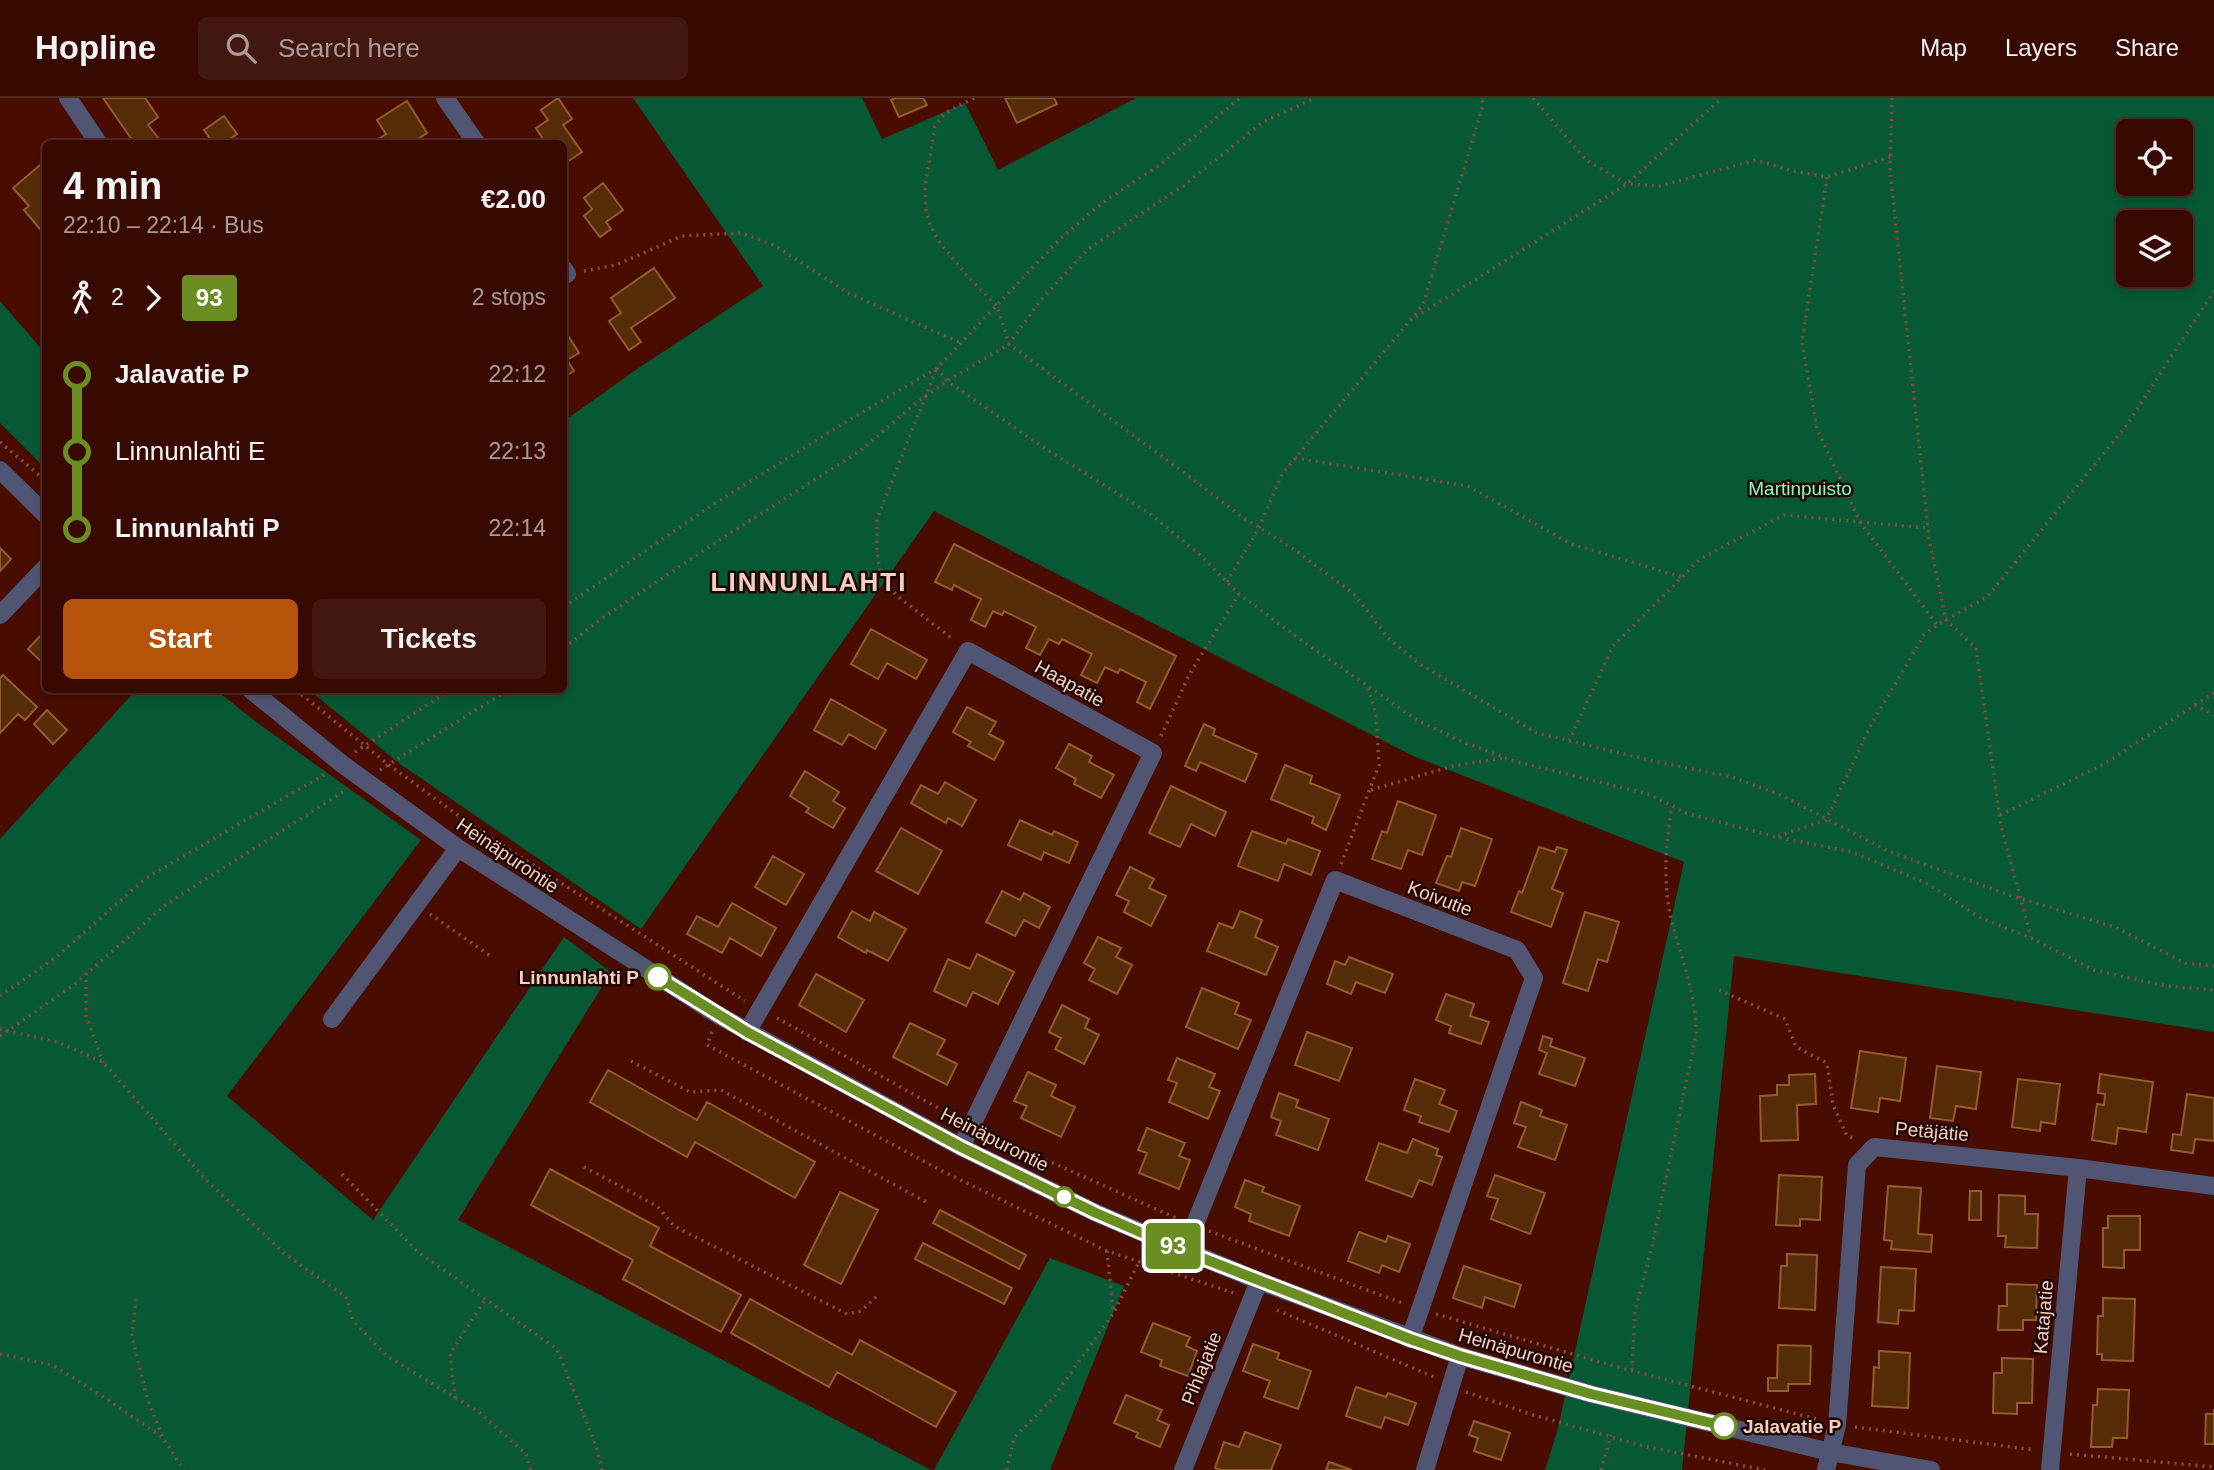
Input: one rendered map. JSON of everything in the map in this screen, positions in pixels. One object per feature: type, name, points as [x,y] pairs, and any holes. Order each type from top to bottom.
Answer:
[{"type":"street","points":[[68,98],[96,140]]},
{"type":"street","points":[[445,98],[474,140]]},
{"type":"street","points":[[0,470],[42,511]]},
{"type":"street","points":[[0,615],[42,570]]},
{"type":"street","points":[[747,1032],[968,651]]},
{"type":"street","name":"Haapatie","points":[[968,651],[1153,753]]},
{"type":"street","name":"Heinäpurontie","points":[[255,693],[342,764],[458,848],[747,1032],[961,1147],[1096,1213],[1259,1281],[1460,1356],[1591,1394],[1830,1452],[1931,1470]]},
{"type":"street","points":[[961,1147],[1153,753]]},
{"type":"street","points":[[332,1019],[458,848]]},
{"type":"street","points":[[1184,1251],[1335,880]]},
{"type":"street","name":"Koivutie","points":[[1335,880],[1517,950],[1534,978],[1410,1339]]},
{"type":"street","name":"Petäjätie","points":[[1825,1470],[1837,1425],[1857,1165],[1874,1147],[2078,1168],[2214,1186]]},
{"type":"street","name":"Katajatie","points":[[2050,1470],[2078,1168]]},
{"type":"street","name":"Pihlajatie","points":[[1183,1470],[1259,1281]]},
{"type":"street","points":[[1425,1470],[1460,1356]]},
{"type":"path","points":[[974,98],[945,113],[935,126],[925,187],[926,212],[938,240],[968,277],[997,306],[1009,344],[1242,517],[1295,550],[1354,594],[1388,638],[1421,665],[1537,733],[1662,764],[1732,777],[1780,795],[1888,851],[2022,899],[2115,928],[2185,963],[2214,966]]},
{"type":"path","points":[[567,605],[706,509],[937,368],[1060,239],[1102,203],[1161,164],[1240,98]]},
{"type":"path","points":[[567,646],[601,619],[724,537],[860,451],[947,381],[1009,344],[1040,300],[1088,249],[1183,186],[1263,122],[1315,98]]},
{"type":"path","points":[[1227,582],[1250,546],[1282,474],[1423,305],[1483,105],[1482,98]]},
{"type":"path","points":[[1533,98],[1586,160],[1628,184],[1660,186],[1756,160],[1827,177],[1890,157]]},
{"type":"path","points":[[1411,320],[1628,184],[1722,98]]},
{"type":"path","points":[[1892,98],[1890,157],[1928,528],[1945,620],[1976,648],[2000,815],[2031,938]]},
{"type":"path","points":[[1827,177],[1802,342],[1817,429],[1860,522],[1937,625]]},
{"type":"path","points":[[567,272],[615,265],[682,236],[741,233],[774,245],[848,293],[961,343]]},
{"type":"path","points":[[1776,837],[1826,820],[1873,721],[1924,635],[1987,597],[2126,426],[2214,291]]},
{"type":"path","points":[[937,368],[947,381],[1046,449],[1149,513],[1200,555],[1239,594],[1297,638],[1417,720],[1505,758],[1648,794],[1686,813],[1776,837],[1852,852],[1927,884],[1981,918],[2031,938],[2094,970],[2166,986],[2214,990]]},
{"type":"path","points":[[937,368],[877,519],[879,561],[880,570],[895,595],[968,651]]},
{"type":"path","points":[[0,442],[42,478]]},
{"type":"path","points":[[1295,458],[1468,486],[1571,544],[1682,578]]},
{"type":"path","points":[[1569,741],[1613,646],[1700,559],[1784,515],[1928,528]]},
{"type":"path","points":[[1153,753],[1189,675],[1239,594]]},
{"type":"path","points":[[1335,880],[1379,765],[1376,715],[1367,685]]},
{"type":"path","points":[[0,996],[55,958],[146,878],[342,764],[364,744],[445,693]]},
{"type":"path","points":[[389,765],[503,693]]},
{"type":"path","points":[[2000,815],[2104,764],[2214,693]]},
{"type":"path","points":[[2195,705],[2214,715]]},
{"type":"path","points":[[1370,790],[1453,766],[1505,758]]},
{"type":"path","points":[[0,1035],[86,973],[165,905],[343,792]]},
{"type":"path","points":[[1632,1371],[1635,1312],[1652,1246],[1696,1035],[1696,1012],[1669,910],[1666,838],[1672,806]]},
{"type":"path","points":[[416,905],[492,957]]},
{"type":"path","points":[[86,973],[86,1016],[103,1062],[205,1179],[285,1254],[346,1297],[353,1321],[387,1356],[479,1412],[526,1454],[531,1470]]},
{"type":"path","points":[[1719,990],[1785,1019],[1796,1047],[1826,1063],[1833,1105],[1847,1136],[1874,1147]]},
{"type":"path","points":[[0,1029],[57,1042],[103,1062]]},
{"type":"path","points":[[631,1060],[690,1092],[721,1090],[928,1203]]},
{"type":"path","points":[[584,1167],[657,1206],[674,1226],[847,1314],[861,1311],[878,1295]]},
{"type":"path","points":[[342,1174],[418,1252],[557,1349],[596,1446],[602,1470]]},
{"type":"path","points":[[1107,1251],[1114,1312]]},
{"type":"path","points":[[1007,1470],[1014,1438],[1053,1398],[1114,1312],[1139,1262]]},
{"type":"path","points":[[455,1398],[450,1354],[485,1298]]},
{"type":"path","points":[[136,1299],[132,1336],[147,1398],[163,1438],[184,1470]]},
{"type":"path","points":[[0,1354],[52,1365],[163,1438]]},
{"type":"path","points":[[1601,1470],[1611,1435]]},
{"type":"green space","name":"Martinpuisto","points":[[633,98],[862,98],[882,139],[965,103],[998,170],[1136,98],[2214,98],[2214,1032],[1734,956],[1682,1470],[1545,1470],[1557,1432],[1684,862],[1413,756],[934,511],[641,929],[400,764],[313,693],[567,693],[567,419],[763,286]]},
{"type":"green space","points":[[0,301],[42,350],[42,465],[0,423]]},
{"type":"green space","points":[[133,693],[220,693],[421,840],[227,1096],[373,1220],[564,937],[611,972],[458,1220],[931,1470],[0,1470],[0,839]]},
{"type":"green space","points":[[1050,1258],[1124,1286],[1050,1470],[934,1470]]},
{"type":"building","points":[[103,98],[145,98],[158,117],[148,125],[160,140],[132,140]]},
{"type":"building","points":[[558,98],[572,119],[563,125],[582,152],[567,162],[567,140],[544,140],[536,128],[548,120],[541,110]]},
{"type":"building","points":[[923,98],[927,105],[899,117],[891,100]]},
{"type":"building","points":[[1005,98],[1054,98],[1057,104],[1017,123]]},
{"type":"building","points":[[407,101],[427,133],[416,140],[380,140],[386,134],[377,120]]},
{"type":"building","points":[[224,116],[237,134],[229,140],[211,140],[204,130]]},
{"type":"building","points":[[40,165],[42,167],[42,232],[24,210],[29,206],[13,188]]},
{"type":"building","points":[[603,183],[623,210],[606,222],[611,229],[600,237],[584,216],[592,209],[584,198]]},
{"type":"building","points":[[654,268],[675,298],[631,328],[641,342],[629,350],[609,321],[621,313],[611,298]]},
{"type":"building","points":[[567,334],[579,353],[567,360]]},
{"type":"building","points":[[567,360],[574,371],[567,375]]},
{"type":"building","points":[[954,544],[1176,656],[1150,709],[1137,702],[1146,682],[1120,669],[1118,673],[1105,667],[1097,683],[1081,675],[1092,654],[1062,639],[1059,644],[1049,639],[1040,655],[1026,648],[1036,627],[1004,611],[1002,615],[993,611],[985,627],[971,620],[981,599],[954,585],[952,590],[935,582]]},
{"type":"building","points":[[0,548],[11,559],[0,571]]},
{"type":"building","points":[[871,629],[927,660],[916,679],[887,663],[878,679],[851,664]]},
{"type":"building","points":[[42,634],[42,662],[28,649]]},
{"type":"building","points":[[3,675],[37,707],[25,720],[18,714],[0,733],[0,678]]},
{"type":"building","points":[[831,699],[886,730],[875,749],[849,734],[842,745],[814,730]]},
{"type":"building","points":[[967,707],[996,722],[989,734],[1004,742],[994,760],[968,746],[971,742],[953,732]]},
{"type":"building","points":[[47,710],[67,730],[53,744],[34,724]]},
{"type":"building","points":[[1204,724],[1215,729],[1213,735],[1257,754],[1245,782],[1200,762],[1196,771],[1185,766]]},
{"type":"building","points":[[1069,744],[1092,756],[1089,762],[1114,775],[1101,798],[1074,784],[1076,779],[1056,768]]},
{"type":"building","points":[[1285,765],[1312,776],[1310,783],[1340,795],[1326,830],[1312,823],[1314,817],[1271,799]]},
{"type":"building","points":[[805,771],[839,792],[833,801],[845,808],[833,828],[806,812],[809,808],[790,796]]},
{"type":"building","points":[[945,782],[976,800],[962,826],[948,818],[946,823],[911,803],[921,785],[938,794]]},
{"type":"building","points":[[1171,786],[1226,812],[1215,836],[1191,824],[1180,847],[1149,833]]},
{"type":"building","points":[[1398,801],[1436,815],[1422,855],[1408,850],[1401,869],[1372,859],[1382,831],[1387,833]]},
{"type":"building","points":[[1020,820],[1052,835],[1054,831],[1078,842],[1069,863],[1044,852],[1041,860],[1008,845]]},
{"type":"building","points":[[901,828],[942,851],[918,894],[876,871]]},
{"type":"building","points":[[1461,828],[1492,839],[1475,886],[1462,882],[1459,891],[1436,883],[1447,856],[1451,857]]},
{"type":"building","points":[[1252,831],[1286,844],[1288,839],[1320,851],[1311,875],[1284,864],[1278,881],[1238,866]]},
{"type":"building","points":[[1539,847],[1555,852],[1557,847],[1567,850],[1552,889],[1563,893],[1551,927],[1511,912],[1519,891],[1522,893]]},
{"type":"building","points":[[773,856],[804,874],[786,905],[755,887]]},
{"type":"building","points":[[1130,867],[1154,879],[1149,888],[1166,896],[1151,926],[1124,912],[1129,901],[1116,895]]},
{"type":"building","points":[[1002,891],[1020,900],[1024,893],[1050,907],[1039,928],[1024,920],[1015,936],[986,922]]},
{"type":"building","points":[[732,903],[776,928],[761,956],[730,938],[722,953],[687,934],[697,916],[718,927]]},
{"type":"building","points":[[852,911],[870,921],[874,912],[906,929],[888,961],[867,950],[866,953],[838,937]]},
{"type":"building","points":[[1240,911],[1262,920],[1255,937],[1278,947],[1266,975],[1207,951],[1219,923],[1233,928]]},
{"type":"building","points":[[1585,912],[1619,922],[1607,962],[1598,959],[1588,991],[1563,983]]},
{"type":"building","points":[[1098,937],[1121,948],[1116,957],[1132,965],[1117,994],[1089,980],[1095,969],[1084,963]]},
{"type":"building","points":[[977,954],[1014,972],[998,1004],[973,992],[966,1006],[934,991],[948,959],[970,969]]},
{"type":"building","points":[[1349,957],[1393,974],[1385,993],[1356,982],[1351,994],[1327,984],[1335,961],[1345,965]]},
{"type":"building","points":[[816,974],[864,1000],[846,1032],[799,1005]]},
{"type":"building","points":[[1202,988],[1239,1003],[1235,1014],[1251,1020],[1238,1049],[1186,1027]]},
{"type":"building","points":[[1446,994],[1474,1004],[1470,1016],[1489,1022],[1481,1044],[1449,1033],[1451,1026],[1436,1020]]},
{"type":"building","points":[[1062,1005],[1089,1019],[1085,1028],[1099,1035],[1084,1064],[1055,1049],[1061,1038],[1049,1032]]},
{"type":"building","points":[[910,1023],[945,1040],[937,1054],[957,1064],[947,1085],[893,1057]]},
{"type":"building","points":[[1307,1032],[1352,1048],[1339,1081],[1295,1065]]},
{"type":"building","points":[[1543,1036],[1552,1039],[1550,1046],[1585,1058],[1575,1086],[1539,1074],[1547,1053],[1539,1050]]},
{"type":"building","points":[[1860,1051],[1906,1058],[1900,1101],[1880,1098],[1878,1112],[1851,1108]]},
{"type":"building","points":[[1177,1058],[1215,1074],[1209,1087],[1220,1091],[1208,1119],[1169,1102],[1177,1083],[1168,1080]]},
{"type":"building","points":[[1937,1066],[1981,1072],[1976,1109],[1956,1106],[1953,1121],[1930,1118]]},
{"type":"building","points":[[608,1070],[697,1120],[707,1102],[815,1162],[795,1198],[695,1142],[687,1157],[590,1102]]},
{"type":"building","points":[[1028,1072],[1056,1085],[1051,1096],[1075,1107],[1061,1137],[1021,1118],[1027,1106],[1014,1101]]},
{"type":"building","points":[[1815,1074],[1816,1104],[1797,1105],[1798,1140],[1761,1141],[1760,1096],[1777,1095],[1777,1085],[1789,1085],[1789,1075]]},
{"type":"building","points":[[2100,1074],[2153,1082],[2146,1132],[2118,1128],[2116,1144],[2092,1140],[2097,1104],[2104,1105],[2105,1094],[2098,1093]]},
{"type":"building","points":[[1415,1079],[1445,1090],[1439,1104],[1457,1111],[1449,1132],[1419,1122],[1421,1116],[1404,1110]]},
{"type":"building","points":[[2018,1079],[2060,1084],[2055,1124],[2041,1122],[2040,1131],[2012,1127]]},
{"type":"building","points":[[1279,1093],[1298,1100],[1296,1107],[1329,1119],[1318,1150],[1276,1135],[1281,1121],[1271,1117]]},
{"type":"building","points":[[2187,1094],[2214,1098],[2214,1141],[2195,1139],[2193,1153],[2171,1150],[2173,1134],[2181,1135]]},
{"type":"building","points":[[1521,1102],[1542,1110],[1540,1116],[1567,1125],[1555,1160],[1518,1147],[1526,1127],[1514,1123]]},
{"type":"building","points":[[1147,1128],[1185,1143],[1179,1156],[1190,1160],[1179,1189],[1139,1173],[1147,1153],[1138,1150]]},
{"type":"building","points":[[1413,1139],[1438,1149],[1436,1155],[1442,1157],[1432,1185],[1419,1180],[1412,1197],[1366,1180],[1379,1143],[1407,1153]]},
{"type":"building","points":[[550,1169],[659,1228],[650,1246],[741,1295],[721,1332],[623,1279],[633,1260],[531,1205]]},
{"type":"building","points":[[1495,1175],[1545,1193],[1530,1234],[1491,1219],[1498,1199],[1487,1196]]},
{"type":"building","points":[[1779,1175],[1822,1177],[1820,1220],[1800,1219],[1800,1226],[1776,1225]]},
{"type":"building","points":[[1245,1180],[1264,1187],[1262,1192],[1300,1206],[1289,1236],[1249,1221],[1251,1214],[1235,1207]]},
{"type":"building","points":[[1888,1186],[1921,1188],[1918,1234],[1932,1235],[1931,1252],[1891,1249],[1892,1241],[1884,1240]]},
{"type":"building","points":[[1970,1191],[1981,1191],[1981,1220],[1969,1220]]},
{"type":"building","points":[[840,1192],[878,1210],[841,1284],[804,1265]]},
{"type":"building","points":[[1999,1195],[2025,1196],[2025,1214],[2038,1214],[2037,1248],[2005,1247],[2006,1236],[1998,1236]]},
{"type":"building","points":[[940,1210],[1026,1255],[1019,1269],[933,1223]]},
{"type":"building","points":[[2108,1216],[2140,1216],[2140,1250],[2124,1250],[2124,1268],[2103,1267],[2103,1228],[2108,1228]]},
{"type":"building","points":[[1359,1232],[1386,1242],[1388,1236],[1410,1244],[1399,1272],[1382,1265],[1379,1273],[1348,1261]]},
{"type":"building","points":[[923,1243],[1012,1288],[1004,1304],[915,1259]]},
{"type":"building","points":[[1787,1254],[1817,1255],[1815,1310],[1779,1308],[1781,1266],[1787,1266]]},
{"type":"building","points":[[1464,1266],[1521,1285],[1514,1307],[1485,1297],[1482,1308],[1453,1298]]},
{"type":"building","points":[[1881,1267],[1916,1269],[1914,1311],[1899,1310],[1898,1324],[1878,1322]]},
{"type":"building","points":[[2007,1284],[2037,1285],[2036,1320],[2023,1320],[2023,1330],[1998,1330],[1999,1306],[2007,1306]]},
{"type":"building","points":[[2103,1298],[2135,1299],[2133,1361],[2102,1360],[2102,1354],[2097,1354],[2098,1316],[2103,1316]]},
{"type":"building","points":[[750,1299],[852,1355],[860,1340],[956,1392],[936,1427],[837,1372],[829,1387],[731,1333]]},
{"type":"building","points":[[1153,1323],[1190,1337],[1186,1346],[1197,1351],[1188,1376],[1160,1366],[1162,1360],[1141,1352]]},
{"type":"building","points":[[1253,1344],[1279,1353],[1277,1359],[1311,1371],[1298,1409],[1264,1397],[1270,1381],[1243,1371]]},
{"type":"building","points":[[1778,1345],[1811,1346],[1810,1384],[1788,1384],[1788,1391],[1768,1391],[1768,1378],[1777,1378]]},
{"type":"building","points":[[1879,1351],[1910,1353],[1908,1408],[1872,1406],[1874,1367],[1879,1368]]},
{"type":"building","points":[[2002,1358],[2033,1359],[2032,1403],[2017,1403],[2017,1414],[1993,1413],[1994,1373],[2002,1373]]},
{"type":"building","points":[[1356,1387],[1386,1397],[1388,1393],[1416,1403],[1408,1425],[1385,1417],[1381,1428],[1346,1416]]},
{"type":"building","points":[[2098,1389],[2129,1390],[2127,1438],[2113,1438],[2112,1447],[2091,1447],[2093,1405],[2097,1405]]},
{"type":"building","points":[[1126,1395],[1162,1410],[1157,1420],[1169,1425],[1160,1447],[1136,1437],[1138,1433],[1114,1423]]},
{"type":"building","points":[[2206,1414],[2214,1414],[2214,1444],[2205,1444]]},
{"type":"building","points":[[1474,1421],[1510,1433],[1501,1460],[1474,1451],[1478,1438],[1469,1435]]},
{"type":"building","points":[[1245,1432],[1281,1445],[1271,1470],[1215,1468],[1224,1442],[1239,1447]]},
{"type":"building","points":[[1329,1462],[1352,1470],[1326,1470]]},
{"type":"bus line","name":"93","points":[[658,977],[747,1032],[961,1147],[1096,1213],[1184,1251],[1460,1356],[1591,1394],[1724,1426]]},
{"type":"place","name":"Linnunlahti P","points":[[658,977]]},
{"type":"place","name":"Jalavatie P","points":[[1724,1426]]},
{"type":"district","name":"LINNUNLAHTI","points":[[809,582]]}]
